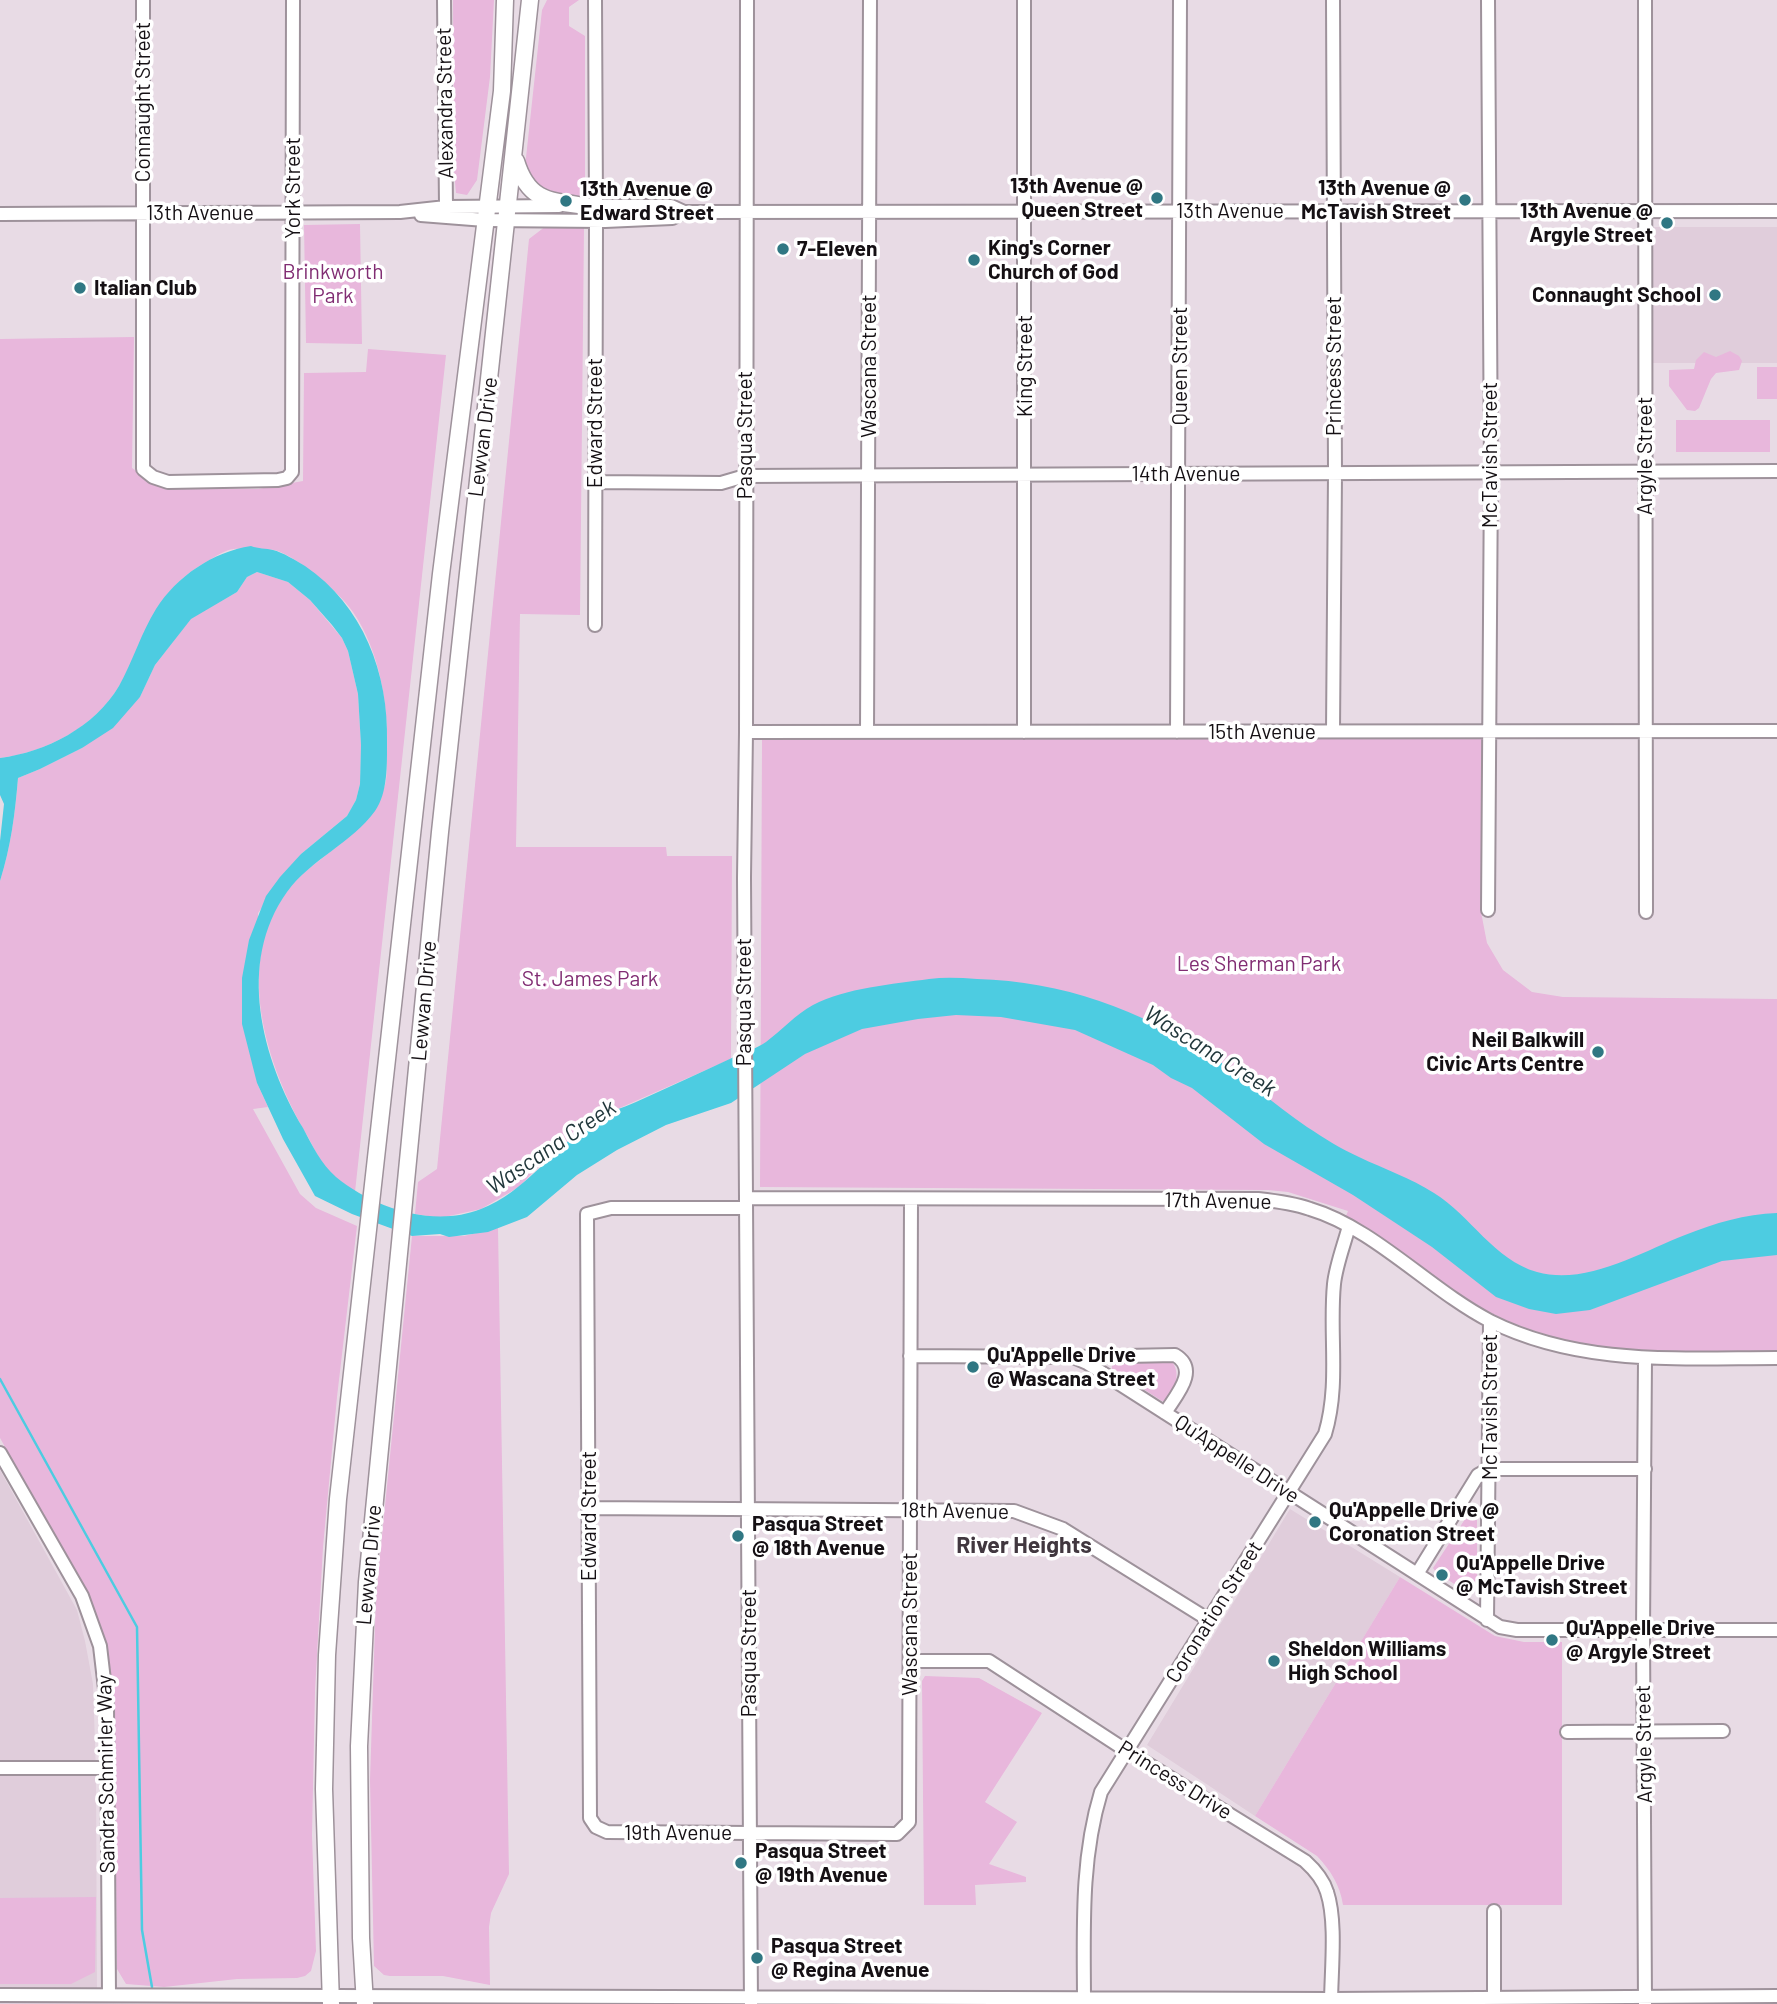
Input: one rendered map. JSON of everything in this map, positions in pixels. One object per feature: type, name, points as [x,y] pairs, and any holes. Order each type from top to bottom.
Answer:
[{"type":"main road","name":"Lewvan Drive","points":[[334,2001],[324,1812],[327,1654],[338,1499],[443,560],[502,91],[505,0]]},
{"type":"main road","name":"Lewvan Drive","points":[[365,1999],[359,1874],[362,1657],[374,1508],[444,790],[530,8],[536,0]]},
{"type":"main road","points":[[514,154],[520,174],[536,194],[549,201],[591,206]]},
{"type":"street","name":"Connaught Street","points":[[142,456],[143,0]]},
{"type":"street","name":"York Street","points":[[142,456],[143,469],[153,477],[168,482],[278,480],[287,478],[292,472],[293,0]]},
{"type":"street","name":"Alexandra Street","points":[[444,0],[446,207]]},
{"type":"street","points":[[591,206],[595,0]]},
{"type":"street","name":"Pasqua Street","points":[[747,0],[744,1117],[751,2000]]},
{"type":"street","name":"Wascana Street","points":[[867,732],[870,0]]},
{"type":"street","name":"King Street","points":[[1024,0],[1024,732]]},
{"type":"street","name":"Queen Street","points":[[1177,732],[1180,0]]},
{"type":"street","name":"Princess Street","points":[[1332,732],[1335,473],[1333,0]]},
{"type":"street","name":"McTavish Street","points":[[1488,0],[1491,472],[1488,910]]},
{"type":"street","name":"Argyle Street","points":[[1645,0],[1646,912]]},
{"type":"street","name":"13th Avenue","points":[[507,214],[591,206],[671,206],[684,212],[1777,211]]},
{"type":"street","name":"13th Avenue","points":[[400,212],[446,207],[486,213]]},
{"type":"street","name":"13th Avenue","points":[[0,214],[400,212],[486,213],[596,220],[672,219],[684,212]]},
{"type":"street","name":"Edward Street","points":[[595,625],[596,220]]},
{"type":"street","name":"14th Avenue","points":[[595,482],[721,483],[745,476],[1777,471]]},
{"type":"street","name":"15th Avenue","points":[[746,732],[1777,731]]},
{"type":"street","name":"Wascana Street","points":[[897,1834],[909,1822],[911,1199]]},
{"type":"street","name":"17th Avenue","points":[[587,1214],[611,1208],[911,1199],[1258,1199],[1284,1202],[1312,1209],[1349,1226],[1447,1296],[1490,1321],[1530,1338],[1606,1356],[1777,1358]]},
{"type":"street","name":"Edward Street","points":[[587,1214],[590,1818]]},
{"type":"street","name":"Coronation Street","points":[[1084,2001],[1085,1872],[1092,1821],[1101,1792],[1325,1434],[1331,1416],[1334,1383],[1334,1282],[1349,1226]]},
{"type":"street","name":"McTavish Street","points":[[1487,1619],[1490,1321]]},
{"type":"street","name":"Qu'Appelle Drive","points":[[910,1356],[1175,1355],[1183,1360],[1187,1370],[1186,1379],[1165,1413]]},
{"type":"street","name":"Qu'Appelle Drive","points":[[1073,1357],[1087,1363],[1500,1627],[1517,1630],[1777,1630]]},
{"type":"street","name":"Argyle Street","points":[[1645,1358],[1645,2000]]},
{"type":"street","name":"Sandra Schmirler Way","points":[[0,1453],[70,1574],[92,1620],[100,1646],[105,1675],[109,1995]]},
{"type":"street","points":[[1417,1574],[1478,1475],[1489,1469],[1645,1469]]},
{"type":"street","name":"18th Avenue","points":[[589,1508],[1014,1511],[1063,1529],[1209,1619]]},
{"type":"street","name":"Princess Drive","points":[[910,1661],[989,1661],[1127,1751],[1305,1861],[1318,1873],[1327,1891],[1331,1911],[1331,2001]]},
{"type":"street","points":[[1567,1732],[1723,1731]]},
{"type":"street","points":[[0,1768],[107,1768]]},
{"type":"street","name":"19th Avenue","points":[[590,1818],[596,1827],[607,1832],[897,1834]]},
{"type":"street","points":[[1494,1911],[1494,2001]]},
{"type":"street","points":[[0,1995],[334,2001],[1494,2001],[1777,1996]]},
{"type":"shaded area","name":"Connaught School","points":[[1653,227],[1777,227],[1777,363],[1653,363]]},
{"type":"shaded area","points":[[0,1470],[77,1610],[93,1684],[97,2003],[138,2004],[0,2004]]},
{"type":"shaded area","name":"Sheldon Williams High School","points":[[1290,1509],[1400,1577],[1255,1816],[1147,1745]]},
{"type":"green space","points":[[453,0],[494,0],[490,77],[477,180],[467,195],[456,193],[454,170]]},
{"type":"green space","points":[[547,0],[579,0],[569,7],[569,26],[585,36],[585,193],[577,198],[545,192],[534,183],[525,167],[542,10]]},
{"type":"green space","name":"Brinkworth Park","points":[[360,224],[362,344],[306,343],[304,225]]},
{"type":"green space","name":"St. James Park","points":[[546,226],[584,228],[580,615],[520,614],[516,847],[666,847],[667,856],[732,856],[731,1059],[597,1118],[543,1162],[519,1187],[481,1209],[440,1218],[415,1214],[418,1182],[437,1169],[529,239]]},
{"type":"green space","points":[[134,337],[132,468],[162,488],[258,489],[303,481],[304,373],[366,372],[368,349],[446,355],[355,1192],[335,1177],[317,1155],[279,1078],[261,1012],[259,978],[262,946],[273,915],[291,886],[354,831],[382,793],[385,784],[387,736],[381,680],[370,644],[349,607],[313,573],[279,551],[237,549],[224,552],[188,574],[173,587],[153,617],[118,688],[95,715],[67,736],[51,744],[0,758],[0,339]]},
{"type":"green space","points":[[1730,351],[1742,361],[1739,370],[1716,373],[1699,408],[1695,411],[1687,410],[1669,386],[1669,370],[1694,369],[1696,360],[1704,352],[1716,357]]},
{"type":"green space","points":[[1757,367],[1777,367],[1777,399],[1757,399]]},
{"type":"green space","points":[[1676,420],[1770,420],[1770,452],[1676,452]]},
{"type":"green space","points":[[257,572],[288,582],[310,600],[342,638],[348,651],[358,694],[361,745],[360,784],[356,800],[347,816],[301,854],[258,913],[257,1083],[268,1107],[253,1109],[300,1194],[316,1208],[357,1226],[323,1547],[315,1691],[312,1835],[316,1951],[311,1971],[297,1978],[237,1979],[164,1987],[126,1984],[117,1969],[114,1692],[106,1647],[89,1596],[0,1438],[0,881],[12,830],[18,778],[82,748],[140,697],[155,665],[191,618],[237,592],[247,577]]},
{"type":"green space","name":"Les Sherman Park","points":[[1483,736],[1481,912],[1487,943],[1503,970],[1532,992],[1563,997],[1777,999],[1777,1352],[1657,1351],[1581,1343],[1543,1334],[1506,1320],[1469,1301],[1378,1235],[1346,1216],[1348,1211],[1288,1192],[760,1187],[762,738]]},
{"type":"green space","points":[[498,1228],[509,1874],[491,1913],[490,1985],[443,1976],[390,1976],[384,1975],[374,1966],[370,1780],[376,1596],[412,1236],[464,1236]]},
{"type":"green space","points":[[1112,1363],[1173,1363],[1176,1377],[1167,1401],[1162,1401],[1112,1369]]},
{"type":"green space","points":[[1471,1510],[1477,1515],[1477,1580],[1472,1588],[1465,1591],[1433,1568]]},
{"type":"green space","points":[[1400,1577],[1495,1636],[1524,1642],[1562,1642],[1562,1905],[1343,1905],[1334,1879],[1317,1856],[1255,1816]]},
{"type":"green space","points":[[925,1676],[979,1678],[1042,1713],[985,1802],[1017,1822],[989,1864],[1026,1877],[1026,1882],[975,1885],[976,1905],[924,1905],[922,1681]]},
{"type":"green space","points":[[96,1897],[95,1972],[71,1984],[0,1984],[0,1898]]},
{"type":"water","points":[[251,546],[277,551],[305,566],[343,600],[368,643],[383,691],[387,769],[379,804],[355,833],[308,870],[287,892],[271,920],[262,949],[259,980],[260,1011],[266,1042],[288,1101],[313,1148],[326,1166],[336,1177],[368,1198],[405,1212],[424,1215],[463,1214],[481,1209],[512,1192],[593,1121],[759,1046],[813,1005],[840,994],[870,988],[929,979],[959,978],[1009,981],[1070,992],[1157,1025],[1212,1056],[1326,1139],[1434,1193],[1460,1213],[1508,1258],[1537,1272],[1575,1275],[1594,1271],[1719,1223],[1753,1215],[1777,1213],[1777,1255],[1722,1261],[1590,1310],[1556,1314],[1529,1309],[1496,1297],[1432,1247],[1353,1195],[1264,1144],[1192,1088],[1153,1065],[1075,1030],[1001,1017],[956,1015],[862,1029],[805,1054],[731,1103],[666,1125],[617,1150],[577,1175],[527,1217],[488,1232],[449,1237],[440,1234],[412,1236],[352,1214],[315,1196],[283,1139],[257,1083],[242,1024],[242,978],[249,940],[266,896],[301,854],[347,816],[356,800],[360,784],[358,694],[348,651],[342,638],[310,600],[288,582],[257,572],[247,577],[237,592],[191,619],[155,665],[140,697],[113,728],[82,748],[18,778],[12,830],[0,881],[4,804],[0,795],[0,758],[52,743],[97,714],[119,686],[151,618],[174,586],[210,560]]},
{"type":"waterway","points":[[0,1379],[137,1627],[142,1930],[152,1987]]},
{"type":"place","name":"13th Avenue @ Queen Street","points":[[1157,198]]},
{"type":"place","name":"13th Avenue @ McTavish Street","points":[[1465,200]]},
{"type":"place","name":"13th Avenue @ Edward Street","points":[[566,201]]},
{"type":"place","name":"13th Avenue @ Argyle Street","points":[[1667,223]]},
{"type":"place","name":"7-Eleven","points":[[783,249]]},
{"type":"place","name":"King's Corner Church of God","points":[[974,260]]},
{"type":"place","name":"Italian Club","points":[[80,288]]},
{"type":"place","name":"Connaught School","points":[[1715,295]]},
{"type":"place","name":"Neil Balkwill Civic Arts Centre","points":[[1598,1052]]},
{"type":"place","name":"Qu'Appelle Drive @ Wascana Street","points":[[973,1367]]},
{"type":"place","name":"Qu'Appelle Drive @ Coronation Street","points":[[1315,1522]]},
{"type":"place","name":"Pasqua Street @ 18th Avenue","points":[[738,1536]]},
{"type":"place","name":"Qu'Appelle Drive @ McTavish Street","points":[[1442,1575]]},
{"type":"place","name":"Qu'Appelle Drive @ Argyle Street","points":[[1552,1640]]},
{"type":"place","name":"Sheldon Williams High School","points":[[1274,1661]]},
{"type":"place","name":"Pasqua Street @ 19th Avenue","points":[[741,1863]]},
{"type":"place","name":"Pasqua Street @ Regina Avenue","points":[[757,1958]]},
{"type":"district","name":"River Heights","points":[[1024,1545]]},
{"type":"water label","name":"Wascana Creek","points":[[1210,1051]]},
{"type":"water label","name":"Wascana Creek","points":[[551,1147]]}]
